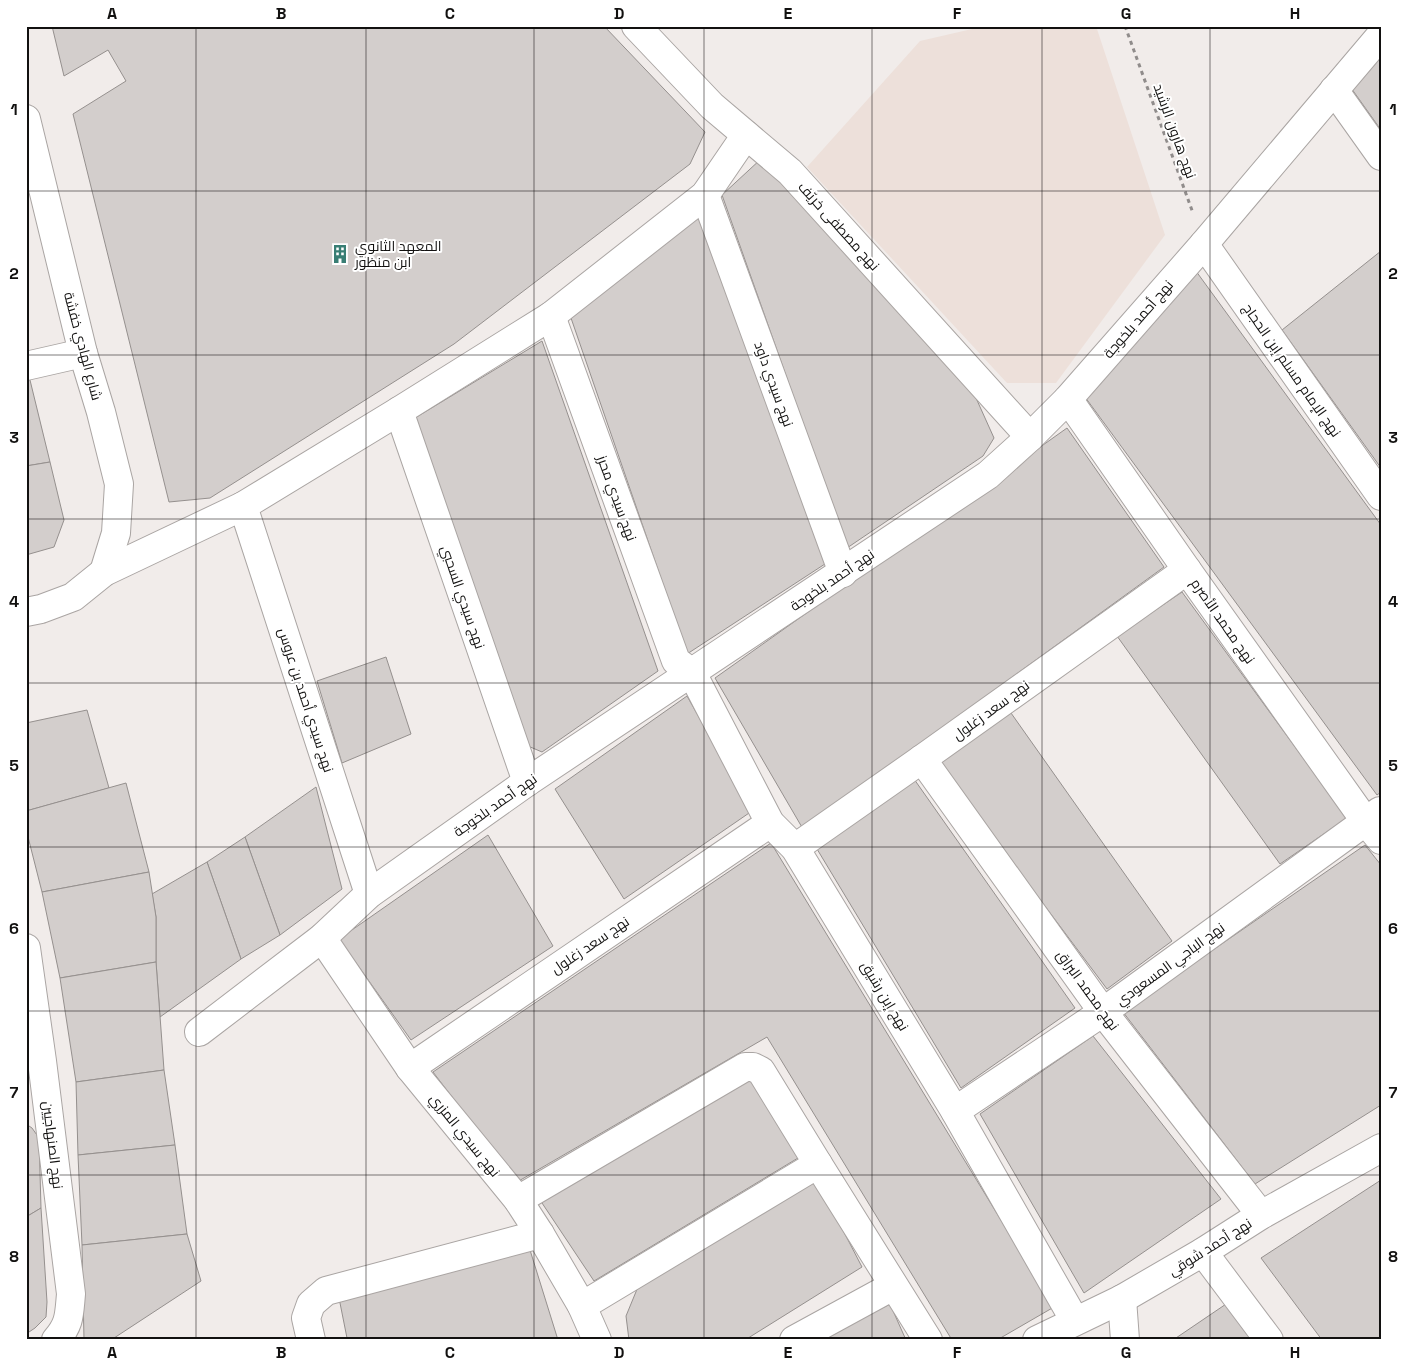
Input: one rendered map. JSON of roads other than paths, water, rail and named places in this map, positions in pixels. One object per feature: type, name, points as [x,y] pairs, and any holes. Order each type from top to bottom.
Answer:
[{"type":"street","name":"نهج مصطفى خريّف","points":[[636,26],[712,106],[790,172],[1030,437]]},
{"type":"street","name":"نهج أحمد بلخوجة","points":[[199,1032],[322,938],[369,894],[527,782],[988,476],[1068,399],[1204,244],[1381,35]]},
{"type":"street","points":[[1334,90],[1381,156]]},
{"type":"street","name":"شارع الهادي خفشة","points":[[26,119],[83,353],[101,412],[119,484],[116,533],[104,572]]},
{"type":"street","points":[[26,612],[41,609],[73,597],[104,572],[243,506],[551,316],[705,195],[746,134]]},
{"type":"street","name":"نهج سيدي داود","points":[[705,195],[843,573]]},
{"type":"street","name":"نهج اﻹمام مسلم إبن الحجاج","points":[[1204,244],[1381,496]]},
{"type":"street","name":"نهج سيدي محرز","points":[[551,316],[676,661],[692,673]]},
{"type":"street","points":[[26,366],[83,353]]},
{"type":"street","name":"نهج محمد الأصرم","points":[[1068,399],[1186,570],[1376,824]]},
{"type":"street","name":"نهج سيدي السحبي","points":[[399,411],[527,782]]},
{"type":"street","name":"نهج سيدي أحمد بن عروس","points":[[243,506],[369,894]]},
{"type":"street","name":"نهج سعد زغلول","points":[[795,848],[1186,570]]},
{"type":"street","name":"نهج إبن رشيق","points":[[692,673],[770,822],[795,848],[955,1111],[1076,1321]]},
{"type":"street","name":"نهج محمد البراق","points":[[922,759],[1103,1012],[1261,1215]]},
{"type":"street","name":"نهج سعد زغلول","points":[[410,1068],[770,822]]},
{"type":"street","name":"نهج الباجي المسعودي","points":[[955,1111],[1103,1012],[1376,824]]},
{"type":"street","name":"نهج سيدي المزري","points":[[322,938],[410,1068],[518,1200],[582,1306],[597,1340]]},
{"type":"street","name":"نهج الصنهاجيين","points":[[26,948],[34,1066],[71,1294],[66,1329],[56,1340]]},
{"type":"street","points":[[518,1200],[745,1067],[753,1067],[761,1071],[928,1340]]},
{"type":"street","name":"نهج أحمد شوقي","points":[[1037,1340],[1122,1299],[1204,1252],[1261,1215],[1381,1148]]},
{"type":"street","points":[[582,1306],[818,1164]]},
{"type":"street","points":[[311,1340],[306,1318],[311,1304],[326,1291],[540,1234]]},
{"type":"street","points":[[1204,1252],[1269,1340]]},
{"type":"street","points":[[794,1340],[893,1286]]},
{"type":"street","points":[[1122,1299],[1125,1340]]},
{"type":"place","name":"المعهد الثانوي ابن منظور","points":[[340,254]]}]
